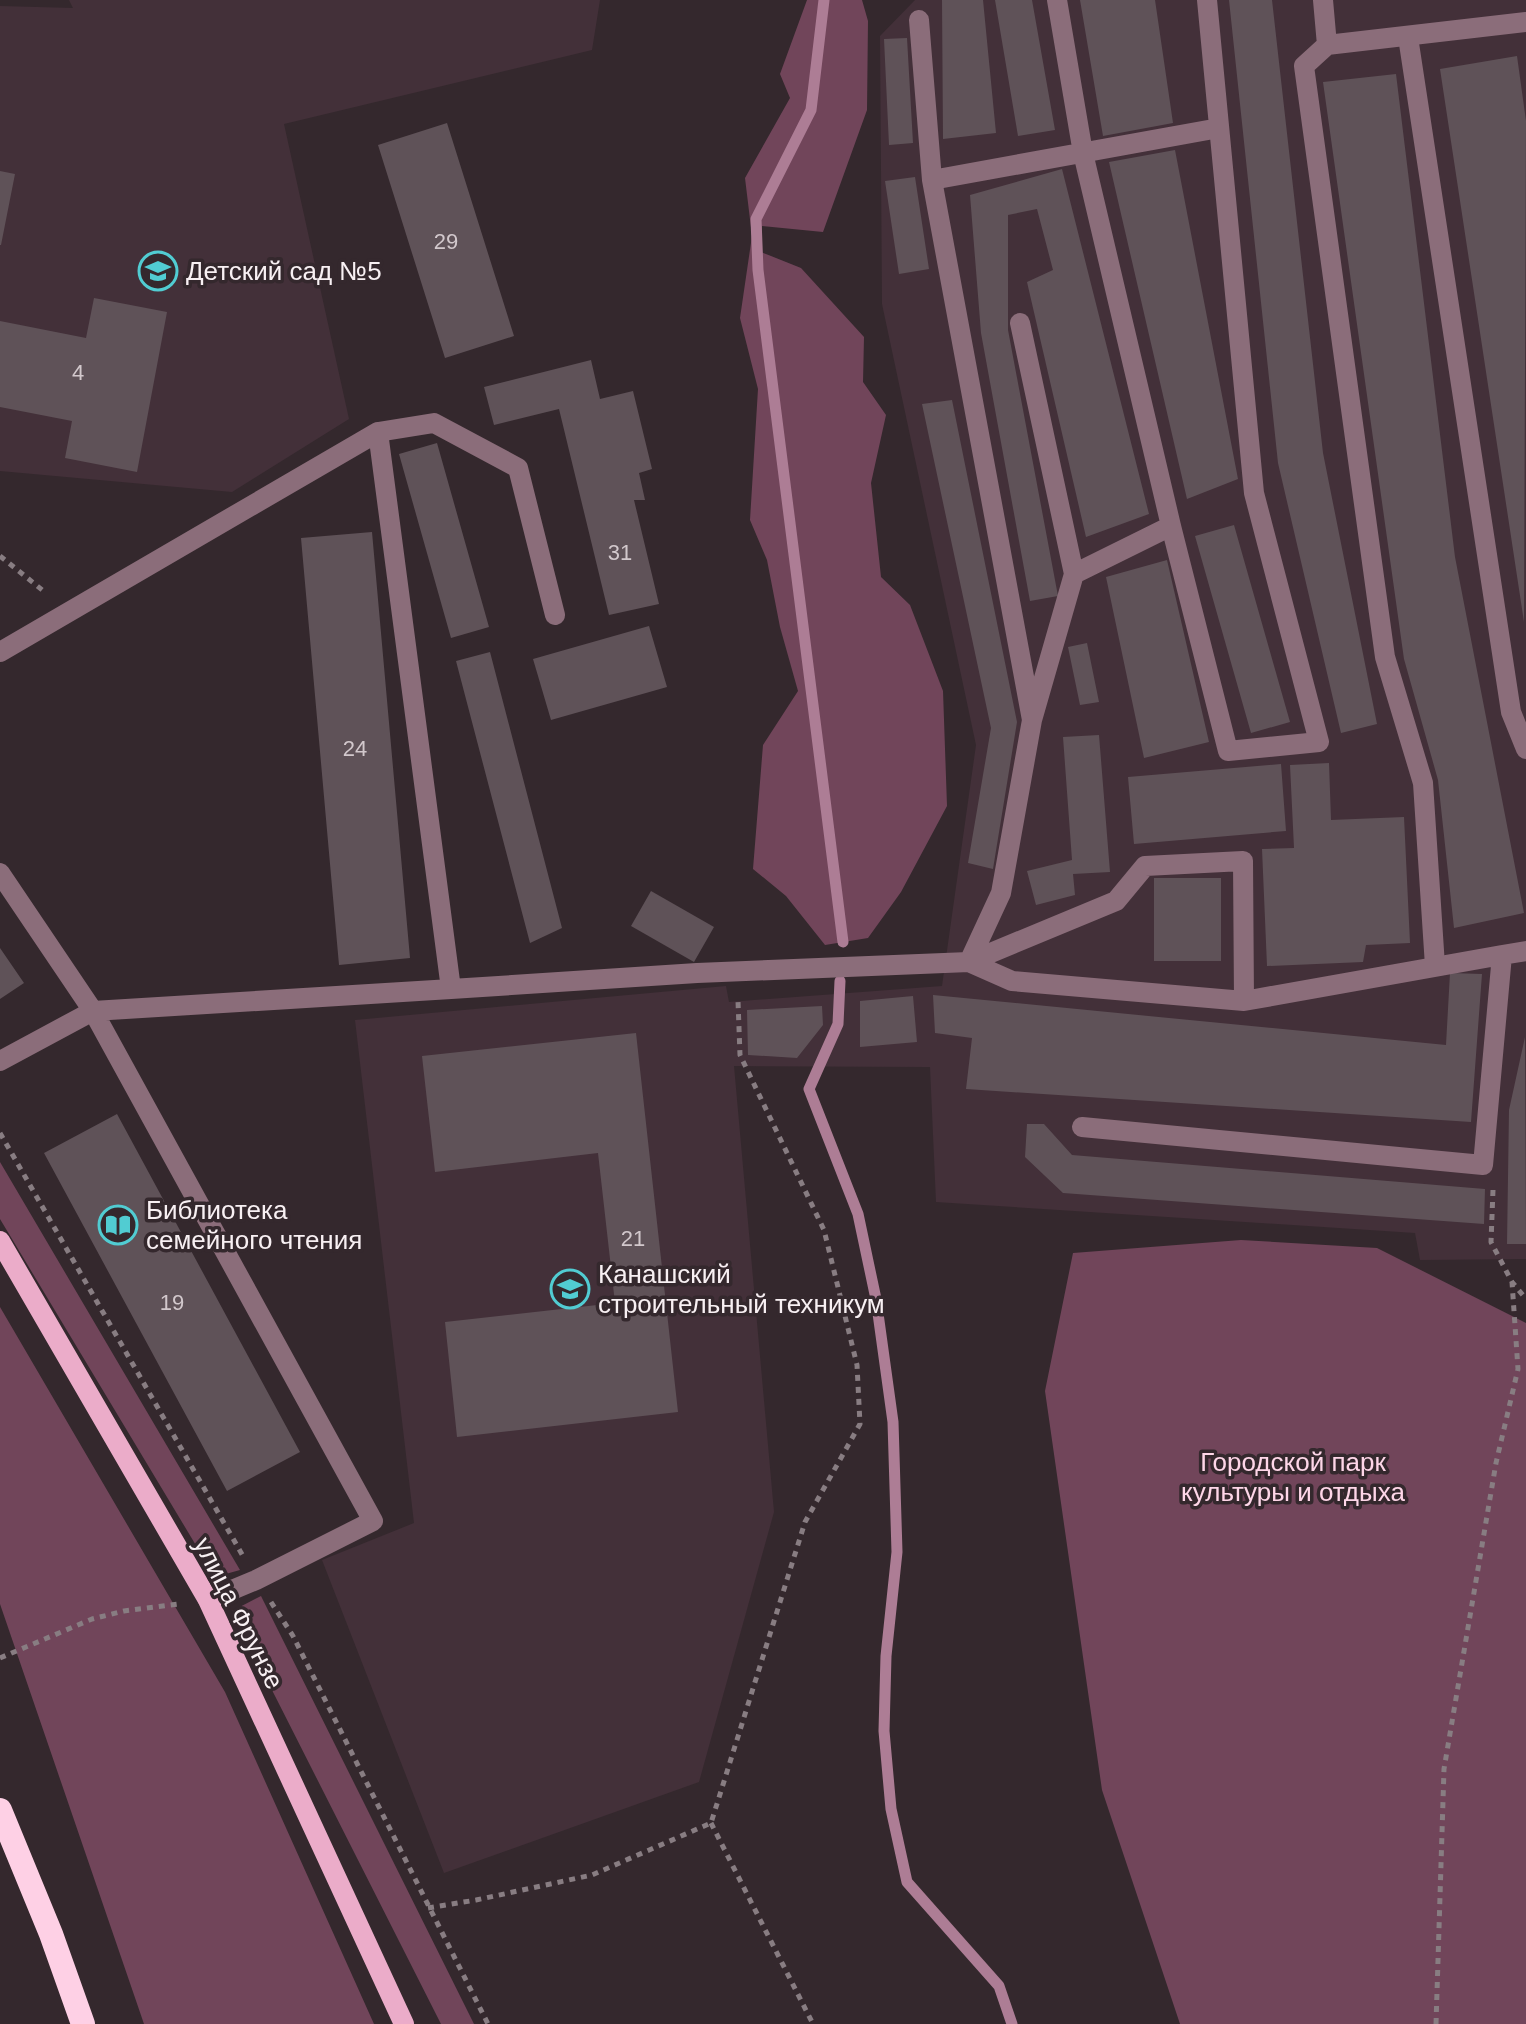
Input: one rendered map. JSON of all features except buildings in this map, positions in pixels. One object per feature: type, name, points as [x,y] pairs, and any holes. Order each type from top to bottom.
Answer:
[{"type":"highway","points":[[0,1810],[51,1934],[83,2024]]},
{"type":"main road","name":"улица Фрунзе","points":[[0,1241],[208,1600],[404,2024]]},
{"type":"lane","points":[[1057,0],[1083,153],[1228,751],[1319,742],[1254,493],[1207,0]]},
{"type":"lane","points":[[1323,0],[1327,45]]},
{"type":"lane","points":[[919,20],[932,180],[1032,720]]},
{"type":"lane","points":[[1435,966],[1423,783],[1385,657],[1304,66],[1327,45],[1526,22]]},
{"type":"lane","points":[[1408,37],[1511,712],[1526,749]]},
{"type":"lane","points":[[932,180],[1219,128]]},
{"type":"lane","points":[[969,962],[1001,893],[1032,720],[1074,574],[1020,323]]},
{"type":"lane","points":[[0,652],[378,432],[434,423],[518,468],[555,615]]},
{"type":"lane","points":[[378,432],[451,989]]},
{"type":"lane","points":[[1074,574],[1171,526]]},
{"type":"lane","points":[[0,1061],[93,1011],[736,972],[969,962],[1116,901],[1145,866],[1243,861],[1244,1001]]},
{"type":"lane","points":[[0,873],[93,1011],[373,1521],[256,1580],[208,1600]]},
{"type":"lane","points":[[969,962],[1012,981],[1244,1001],[1526,951]]},
{"type":"lane","points":[[1082,1127],[1483,1165],[1502,955]]},
{"type":"path","points":[[0,556],[70,612]]},
{"type":"path","points":[[736,972],[740,1055],[824,1230],[857,1365],[860,1424],[805,1522],[711,1823],[813,2024]]},
{"type":"path","points":[[1483,1165],[1493,1178],[1491,1242],[1512,1282],[1526,1299]]},
{"type":"path","points":[[1436,2024],[1444,1769],[1496,1463],[1518,1369],[1512,1282]]},
{"type":"path","points":[[0,1658],[92,1619],[124,1611],[208,1600]]},
{"type":"path","points":[[428,1908],[592,1875],[711,1823]]},
{"type":"shaded area","name":"Детский сад №5","points":[[69,0],[600,0],[592,50],[284,124],[349,419],[232,492],[0,471],[0,6],[73,8]]},
{"type":"shaded area","points":[[915,0],[1526,0],[1526,1259],[1420,1260],[1415,1233],[936,1202],[930,1067],[734,1066],[774,1512],[699,1782],[444,1873],[322,1560],[414,1523],[355,1020],[726,986],[729,1002],[942,986],[976,745],[882,304],[880,36]]},
{"type":"green space","points":[[807,0],[862,0],[868,21],[867,110],[823,232],[762,226],[761,252],[801,268],[864,337],[863,382],[886,415],[871,483],[881,577],[910,605],[943,691],[947,806],[901,892],[868,938],[825,945],[786,896],[753,869],[763,745],[798,691],[780,627],[767,560],[750,520],[758,389],[740,318],[752,236],[745,178],[790,98],[780,74]]},
{"type":"green space","points":[[0,1162],[240,1570],[215,1577],[0,1219]]},
{"type":"green space","name":"Городской парк культуры и отдыха","points":[[1241,1240],[1377,1248],[1526,1323],[1526,2024],[1180,2024],[1102,1790],[1045,1391],[1073,1253]]},
{"type":"green space","points":[[0,1307],[225,1692],[374,2024],[144,2024],[0,1604]]},
{"type":"green space","points":[[261,1596],[474,2024],[441,2024],[232,1611]]},
{"type":"waterway","points":[[824,0],[811,110],[756,219],[758,270],[843,942]]},
{"type":"waterway","points":[[840,981],[838,1024],[809,1089],[858,1214],[876,1299],[893,1422],[897,1552],[886,1656],[884,1731],[891,1809],[907,1882],[999,1986],[1012,2024]]},
{"type":"place","name":"Детский сад №5","points":[[158,271]]},
{"type":"place","name":"Библиотека семейного чтения","points":[[118,1225]]},
{"type":"place","name":"Канашский строительный техникум","points":[[570,1289]]}]
